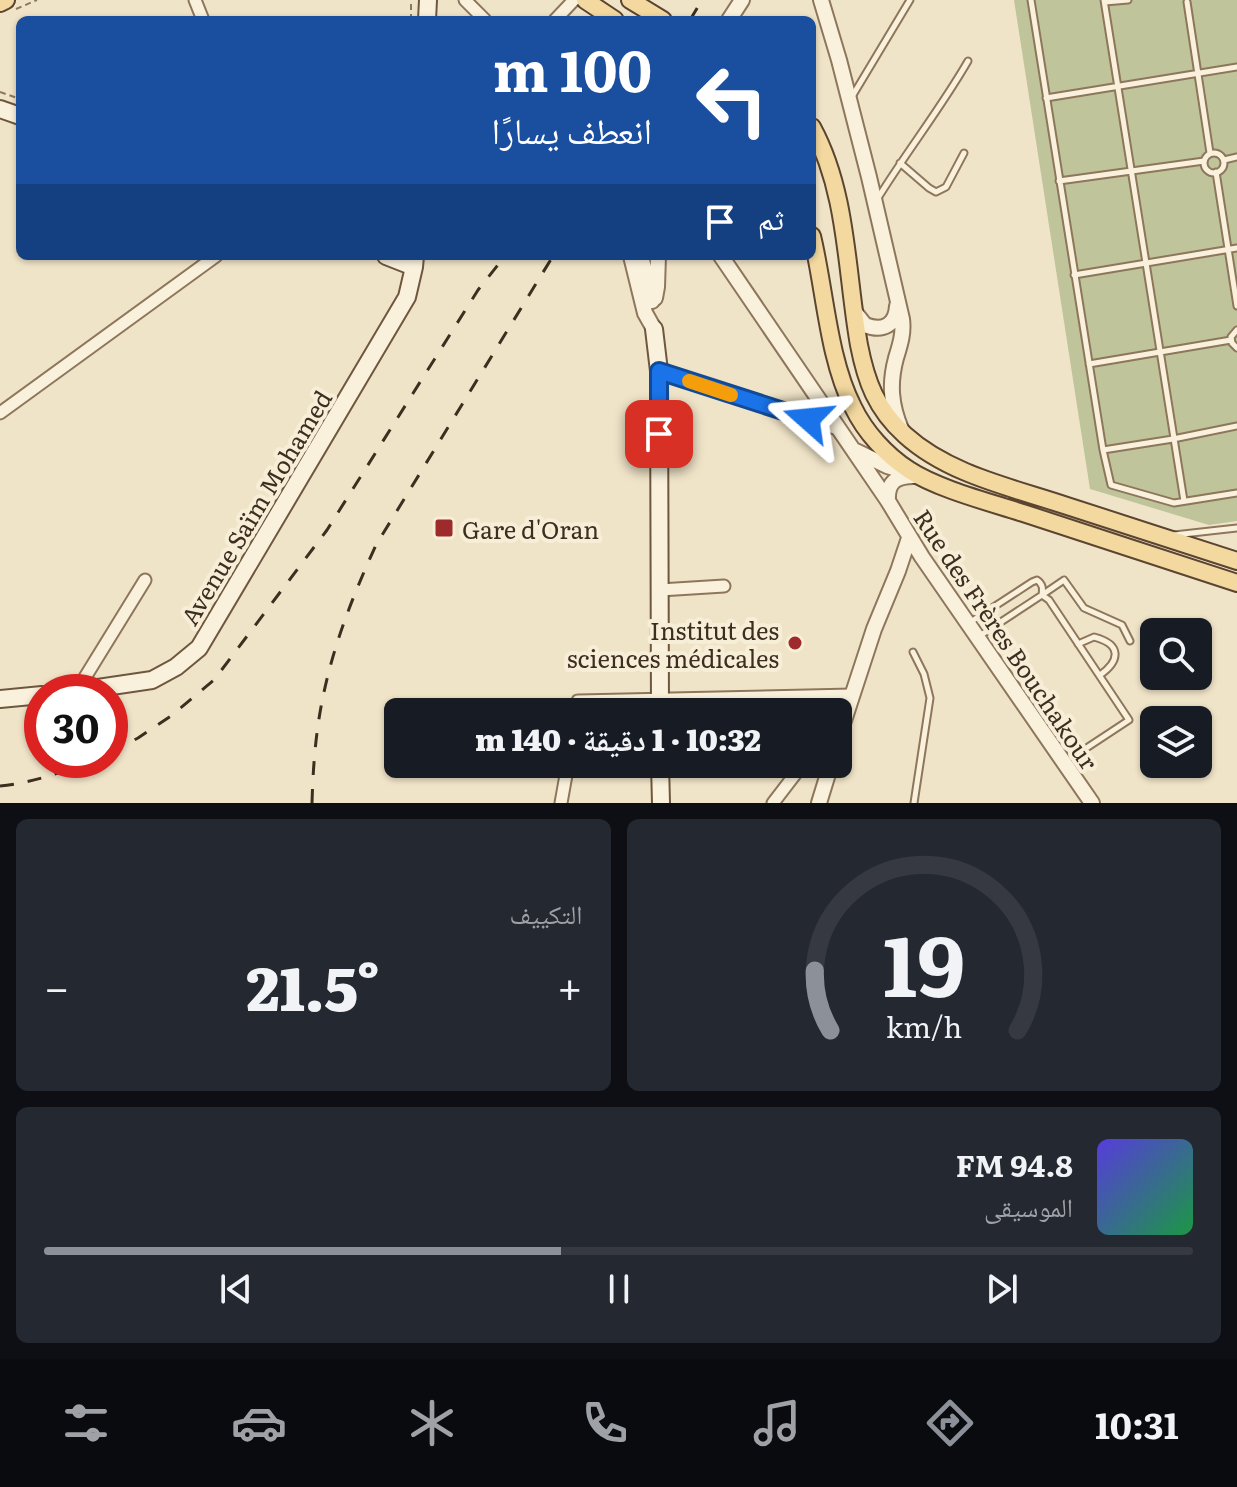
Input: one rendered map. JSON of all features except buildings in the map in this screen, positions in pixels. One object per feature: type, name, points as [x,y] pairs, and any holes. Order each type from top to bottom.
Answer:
[{"type":"main road","points":[[585,0],[609,16]]},
{"type":"main road","points":[[636,4],[656,16]]},
{"type":"main road","points":[[816,136],[837,193],[862,361],[872,391],[890,420],[927,451],[976,476],[1237,561]]},
{"type":"main road","points":[[816,260],[839,370],[853,408],[866,429],[902,465],[920,476],[984,500],[1237,583]]},
{"type":"main road","name":"Avenue Saïm Mohamed","points":[[128,684],[152,680],[176,667],[199,648],[407,297],[414,261]]},
{"type":"main road","points":[[654,329],[659,371],[660,698]]},
{"type":"main road","points":[[0,699],[24,697]]},
{"type":"main road","points":[[660,778],[661,803]]},
{"type":"street","points":[[465,0],[481,16]]},
{"type":"street","points":[[559,16],[574,0]]},
{"type":"street","points":[[821,3],[875,202],[904,329],[892,373],[891,396],[903,433]]},
{"type":"street","points":[[0,413],[210,260]]},
{"type":"street","points":[[632,260],[645,313],[654,329]]},
{"type":"street","points":[[642,260],[653,303],[654,329]]},
{"type":"street","points":[[653,303],[657,292],[658,260]]},
{"type":"street","name":"Rue des Frères Bouchakour","points":[[724,260],[888,501],[909,538],[1092,803]]},
{"type":"street","points":[[854,311],[865,325],[879,329],[893,322],[897,301]]},
{"type":"street","points":[[659,371],[838,429]]},
{"type":"street","points":[[852,448],[887,466],[920,476]]},
{"type":"street","name":"Rue des Frères Bouchakour","points":[[888,501],[888,489],[895,481],[904,476],[920,476]]},
{"type":"street","points":[[849,698],[909,538]]},
{"type":"street","points":[[898,571],[922,557]]},
{"type":"street","points":[[85,674],[145,580]]},
{"type":"street","points":[[660,590],[724,586]]},
{"type":"street","points":[[561,803],[565,778]]},
{"type":"street","points":[[773,803],[792,778]]},
{"type":"street","points":[[819,803],[827,778]]},
{"type":"lane","points":[[849,101],[910,0]]},
{"type":"lane","points":[[1031,0],[1111,485],[1174,503],[1237,493]]},
{"type":"lane","points":[[1128,0],[1105,1],[1184,501]]},
{"type":"lane","points":[[1059,181],[1204,161],[1210,153],[1187,1]]},
{"type":"lane","points":[[875,202],[968,61]]},
{"type":"lane","points":[[1046,98],[1237,67]]},
{"type":"lane","points":[[900,163],[936,192],[946,187],[964,153]]},
{"type":"lane","points":[[1210,153],[1217,153],[1224,160]]},
{"type":"lane","points":[[1224,160],[1237,157]]},
{"type":"lane","points":[[1216,172],[1223,166],[1224,160]]},
{"type":"lane","points":[[1204,161],[1207,170],[1216,172]]},
{"type":"lane","points":[[1216,172],[1237,306]]},
{"type":"lane","points":[[1074,275],[1237,248]]},
{"type":"lane","points":[[1237,330],[1231,340],[1237,348]]},
{"type":"lane","points":[[1089,364],[1231,340]]},
{"type":"lane","points":[[1103,450],[1237,426]]},
{"type":"lane","points":[[1154,534],[1237,528]]},
{"type":"lane","points":[[968,624],[1037,580],[1043,589],[1042,595]]},
{"type":"lane","points":[[978,638],[1064,580],[1084,608],[1122,625],[1130,641]]},
{"type":"lane","points":[[1042,595],[1049,600],[1129,720],[1088,747]]},
{"type":"lane","points":[[1078,644],[1094,637],[1104,639],[1111,646],[1116,654],[1115,661],[1099,676]]},
{"type":"lane","points":[[913,652],[924,674],[930,698],[914,803]]},
{"type":"path","points":[[6,4],[37,0]]},
{"type":"green space","points":[[1014,0],[1237,0],[1237,521],[1209,525],[1090,489]]},
{"type":"railway","points":[[692,16],[702,0]]},
{"type":"railway","points":[[128,743],[171,716],[214,680],[327,530],[478,290],[502,260]]},
{"type":"railway","points":[[312,803],[315,747],[328,673],[368,563],[376,545],[551,260]]},
{"type":"railway","points":[[0,786],[39,778]]},
{"type":"slow traffic","points":[[689,381],[731,395]]},
{"type":"place","name":"Gare d'Oran","points":[[444,528]]},
{"type":"place","name":"Institut des sciences médicales","points":[[795,643]]},
{"type":"route","points":[[659,434],[659,371],[808,419]]}]
